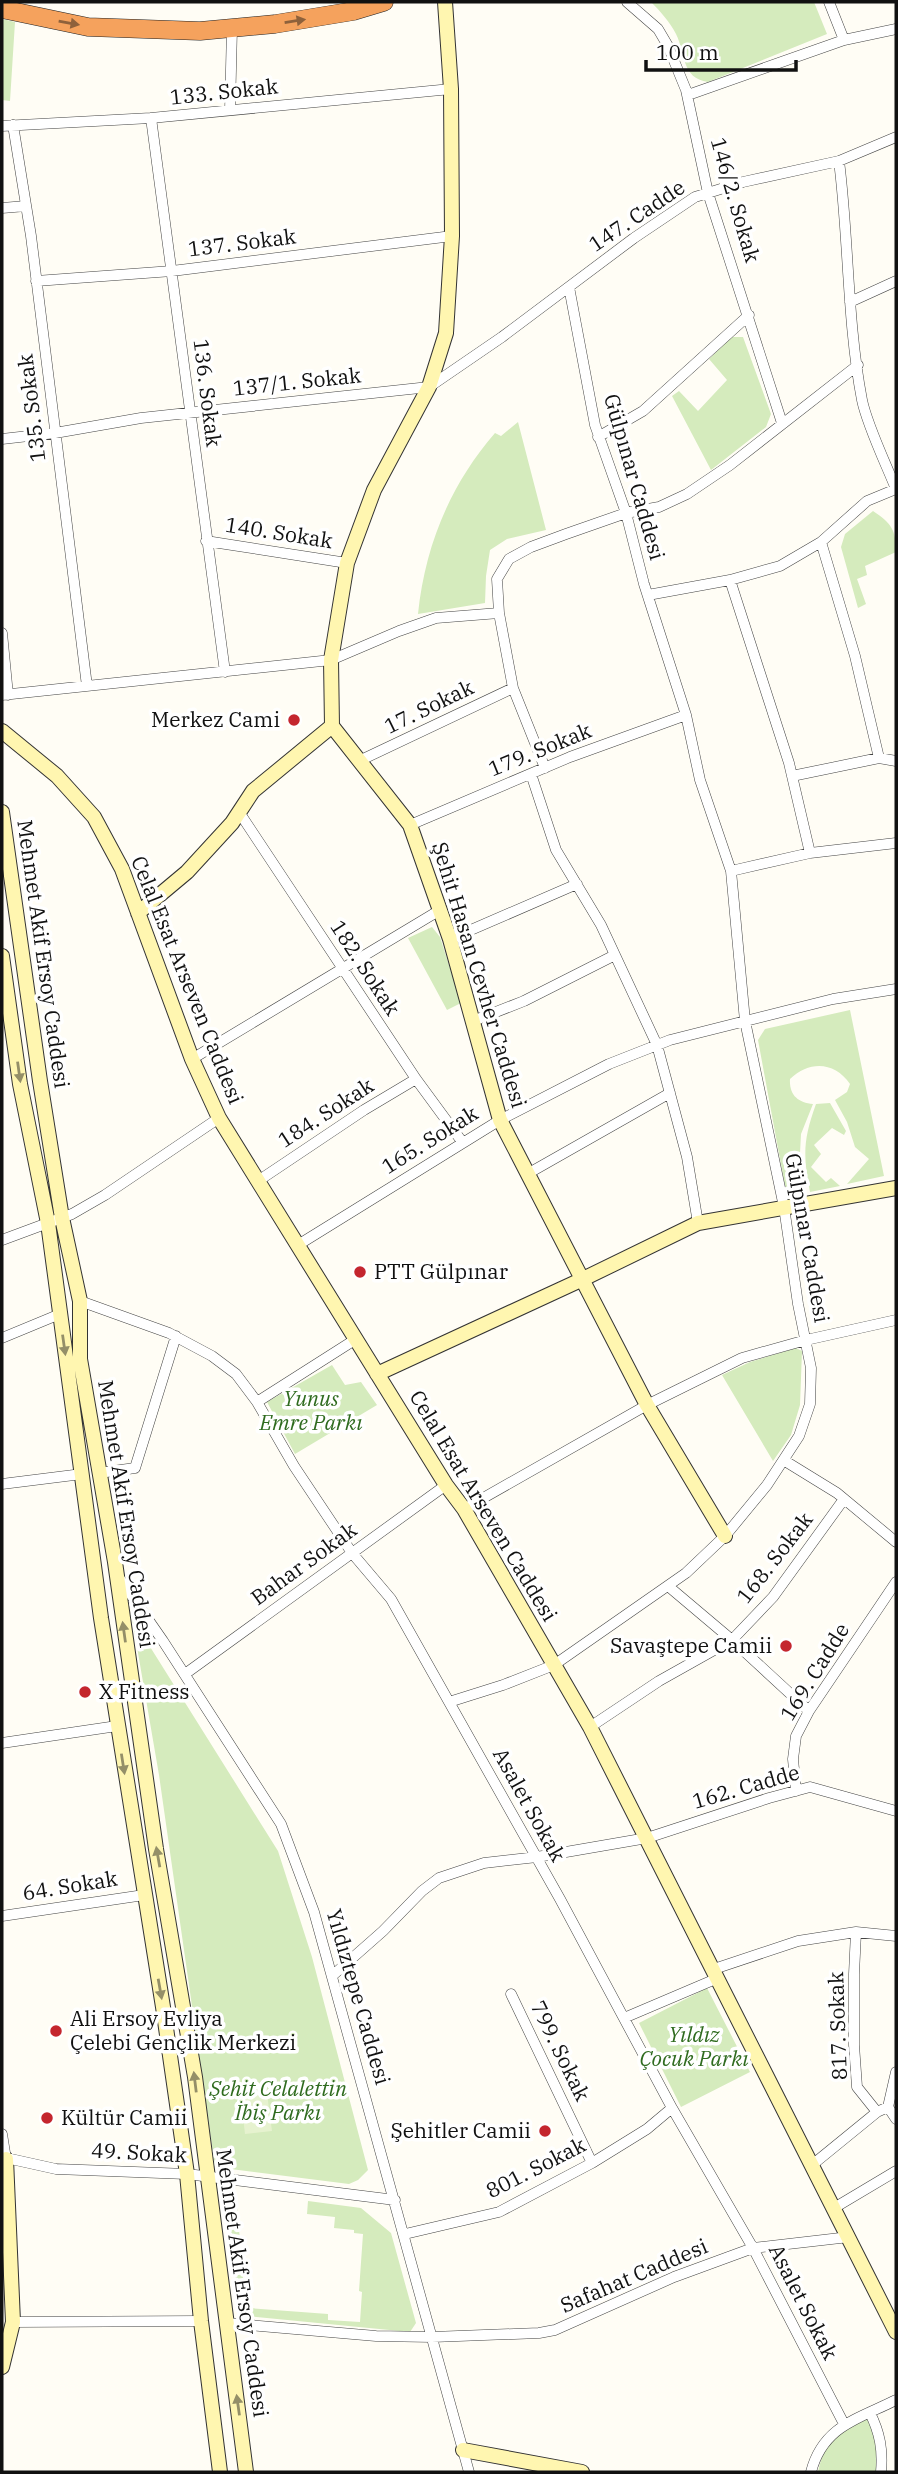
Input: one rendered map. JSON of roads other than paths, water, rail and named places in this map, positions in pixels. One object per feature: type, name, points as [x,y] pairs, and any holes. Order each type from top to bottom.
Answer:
[{"type":"highway","points":[[2,9],[88,27],[200,31],[275,24],[354,11],[384,2]]},
{"type":"main road","points":[[138,913],[187,872],[239,812],[253,791],[332,726],[331,660],[347,563],[374,489],[429,387],[446,332],[452,236],[451,89],[445,2]]},
{"type":"main road","name":"Şehit Hasan Cevher Caddesi","points":[[332,726],[410,825],[450,939],[500,1120],[647,1405],[725,1536]]},
{"type":"main road","name":"Celal Esat Arseven Caddesi","points":[[2,731],[57,776],[94,817],[122,869],[192,1059],[219,1118],[446,1485],[464,1509],[590,1727],[895,2324]]},
{"type":"main road","name":"Mehmet Akif Ersoy Caddesi","points":[[2,812],[40,1081],[55,1220],[60,1314],[117,1726],[187,2174],[201,2321],[220,2472]]},
{"type":"main road","name":"Mehmet Akif Ersoy Caddesi","points":[[2,956],[4,993],[20,1084],[55,1220],[80,1301],[80,1359],[116,1574],[156,1849],[195,2077],[246,2472]]},
{"type":"main road","points":[[377,1374],[698,1223],[896,1188]]},
{"type":"main road","points":[[2,2367],[7,2322],[4,2158]]},
{"type":"main road","points":[[463,2450],[582,2472]]},
{"type":"street","name":"146/2. Sokak","points":[[628,2],[658,29],[688,95],[708,193],[782,423]]},
{"type":"street","points":[[829,2],[844,40]]},
{"type":"street","points":[[230,110],[232,28]]},
{"type":"street","points":[[688,95],[844,40],[896,29]]},
{"type":"street","name":"133. Sokak","points":[[7,126],[150,118],[451,89]]},
{"type":"street","name":"136. Sokak","points":[[150,118],[225,672]]},
{"type":"street","name":"135. Sokak","points":[[7,126],[26,206],[87,687]]},
{"type":"street","name":"147. Cadde","points":[[429,387],[695,197],[839,161],[896,137]]},
{"type":"street","points":[[648,595],[730,580],[780,566],[821,542],[867,501],[896,489],[862,402],[850,302],[847,222],[839,161]]},
{"type":"street","points":[[2,208],[26,206]]},
{"type":"street","name":"137. Sokak","points":[[36,281],[172,271],[452,236]]},
{"type":"street","points":[[850,302],[896,281]]},
{"type":"street","name":"Gülpınar Caddesi","points":[[449,1702],[554,1665],[686,1573],[725,1536],[785,1461],[799,1436],[810,1404],[811,1368],[784,1207],[745,1021],[731,872],[700,780],[686,715],[648,595],[626,513],[598,437],[569,287]]},
{"type":"street","points":[[598,437],[643,411],[749,314]]},
{"type":"street","points":[[545,768],[513,688],[499,613],[497,579],[509,559],[531,547],[626,513],[659,507],[687,494],[730,465],[858,365]]},
{"type":"street","name":"137/1. Sokak","points":[[2,439],[141,418],[429,387]]},
{"type":"street","name":"140. Sokak","points":[[206,541],[347,563]]},
{"type":"street","points":[[821,542],[855,656],[879,758]]},
{"type":"street","points":[[730,580],[792,776],[810,853]]},
{"type":"street","points":[[2,633],[5,695],[331,660],[436,618],[499,613]]},
{"type":"street","name":"17. Sokak","points":[[361,760],[513,688]]},
{"type":"street","name":"179. Sokak","points":[[410,825],[545,768],[686,715]]},
{"type":"street","points":[[792,776],[879,758],[896,761]]},
{"type":"street","points":[[531,774],[556,850],[601,925],[657,1045],[687,1157],[698,1223]]},
{"type":"street","name":"182. Sokak","points":[[239,812],[415,1079],[463,1143]]},
{"type":"street","points":[[731,872],[810,853],[896,843]]},
{"type":"street","points":[[450,939],[577,884]]},
{"type":"street","points":[[192,1059],[440,910]]},
{"type":"street","points":[[473,1021],[524,1001],[615,955]]},
{"type":"street","name":"165. Sokak","points":[[298,1245],[500,1120],[609,1064],[657,1045],[745,1021],[833,999],[896,989]]},
{"type":"street","name":"184. Sokak","points":[[258,1181],[415,1079]]},
{"type":"street","points":[[528,1173],[670,1093]]},
{"type":"street","points":[[2,1240],[55,1220],[105,1195],[219,1118]]},
{"type":"street","name":"Asalet Sokak","points":[[80,1301],[176,1336],[212,1356],[236,1374],[257,1402],[352,1553],[391,1598],[537,1857],[672,2108],[753,2248],[844,2424]]},
{"type":"street","points":[[2,1338],[60,1314]]},
{"type":"street","points":[[464,1509],[647,1405],[742,1358],[806,1340],[896,1320]]},
{"type":"street","points":[[99,1473],[135,1468],[176,1336]]},
{"type":"street","points":[[257,1402],[356,1339]]},
{"type":"street","points":[[785,1461],[844,1499],[896,1542]]},
{"type":"street","points":[[2,1484],[82,1474]]},
{"type":"street","name":"Bahar Sokak","points":[[185,1674],[446,1485]]},
{"type":"street","name":"168. Sokak","points":[[590,1727],[659,1681],[732,1640],[773,1597],[844,1499]]},
{"type":"street","name":"Yıldıztepe Caddesi","points":[[116,1574],[185,1674],[281,1824],[314,1912],[469,2472]]},
{"type":"street","name":"169. Cadde","points":[[796,1791],[793,1759],[796,1736],[809,1711],[896,1582]]},
{"type":"street","points":[[668,1586],[809,1711]]},
{"type":"street","points":[[2,1743],[117,1726]]},
{"type":"street","name":"162. Cadde","points":[[332,1976],[439,1878],[484,1863],[537,1857],[647,1838],[810,1787],[896,1811]]},
{"type":"street","name":"64. Sokak","points":[[2,1916],[144,1895]]},
{"type":"street","points":[[624,2018],[716,1973],[798,1941],[856,1933],[896,1936]]},
{"type":"street","name":"817. Sokak","points":[[856,1933],[854,2046],[858,2087],[877,2112]]},
{"type":"street","name":"799. Sokak","points":[[511,1994],[592,2162]]},
{"type":"street","points":[[896,2072],[888,2107],[896,2119]]},
{"type":"street","points":[[812,2165],[877,2112],[888,2107]]},
{"type":"street","name":"801. Sokak","points":[[405,2234],[499,2212],[647,2129],[672,2108]]},
{"type":"street","points":[[2,2134],[4,2158]]},
{"type":"street","name":"49. Sokak","points":[[4,2158],[56,2169],[187,2174],[395,2200]]},
{"type":"street","points":[[834,2208],[896,2171]]},
{"type":"street","name":"Safahat Caddesi","points":[[226,2323],[319,2332],[432,2337],[539,2333],[555,2330],[674,2277],[753,2248],[849,2237]]},
{"type":"street","points":[[7,2322],[201,2321]]},
{"type":"street","points":[[811,2472],[814,2460],[826,2440],[844,2424],[896,2400]]},
{"type":"street","points":[[870,2413],[883,2450],[881,2472]]},
{"type":"place","name":"Merkez Cami","points":[[294,720]]},
{"type":"place","name":"PTT Gülpınar","points":[[360,1272]]},
{"type":"place","name":"Savaştepe Camii","points":[[786,1646]]},
{"type":"place","name":"X Fitness","points":[[85,1692]]},
{"type":"place","name":"Ali Ersoy Evliya Çelebi Gençlik Merkezi","points":[[56,2031]]},
{"type":"place","name":"Kültür Camii","points":[[47,2118]]},
{"type":"place","name":"Şehitler Camii","points":[[545,2131]]},
{"type":"park label","name":"Yunus Emre Parkı","points":[[311,1411]]},
{"type":"park label","name":"Yıldız Çocuk Parkı","points":[[694,2047]]},
{"type":"park label","name":"Şehit Celalettin İbiş Parkı","points":[[278,2101]]}]
